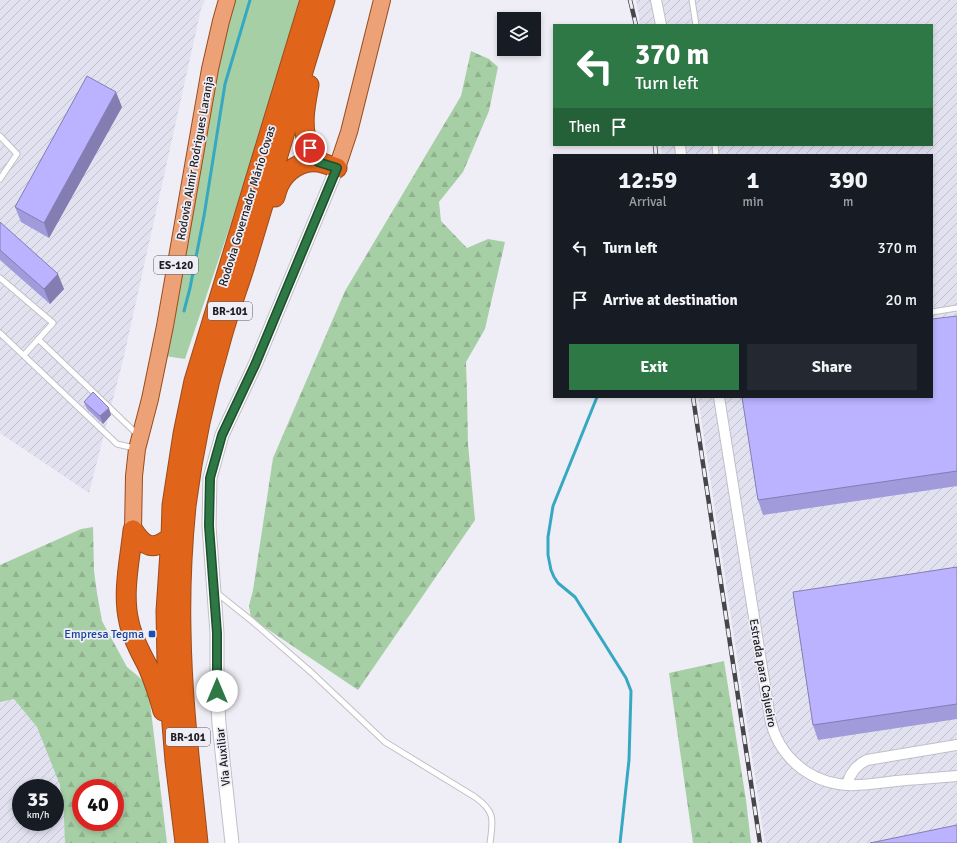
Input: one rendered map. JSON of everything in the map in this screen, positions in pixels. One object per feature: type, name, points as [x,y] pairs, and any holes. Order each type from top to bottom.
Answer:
[{"type":"highway","points":[[318,162],[305,135],[304,123],[307,94],[317,50],[320,0]]},
{"type":"highway","name":"Rodovia Governador Mário Covas","points":[[198,843],[186,719],[182,657],[182,549],[191,468],[198,427],[220,341],[244,268],[320,0]]},
{"type":"highway","name":"Rodovia Governador Mário Covas","points":[[185,843],[175,761],[167,662],[166,611],[172,504],[175,482],[194,380],[320,0]]},
{"type":"highway","points":[[244,268],[265,228],[279,185],[285,175],[295,167],[304,163],[318,162],[337,168]]},
{"type":"highway","points":[[134,530],[140,540],[146,545],[153,546],[163,544],[171,537]]},
{"type":"highway","points":[[134,530],[126,592],[128,622],[157,691],[175,761]]},
{"type":"main road","name":"Rodovia Almir Rodrigues Laranja","points":[[134,530],[134,476],[139,443],[165,326],[210,69],[227,0]]},
{"type":"main road","points":[[337,168],[349,132],[382,0]]},
{"type":"street","points":[[656,0],[661,24]]},
{"type":"street","name":"Via Auxiliar","points":[[232,843],[219,724],[217,691],[217,633],[209,526],[210,478],[222,435],[255,365],[337,168]]},
{"type":"street","name":"Estrada para Cajueiro","points":[[719,398],[771,727],[783,750],[797,765],[806,771],[825,780],[847,785],[957,776]]},
{"type":"street","points":[[847,785],[854,769],[867,760],[957,745]]},
{"type":"lane","points":[[692,0],[696,24]]},
{"type":"lane","points":[[0,136],[17,154],[0,179]]},
{"type":"lane","points":[[0,278],[53,323],[24,355]]},
{"type":"lane","points":[[933,312],[957,308]]},
{"type":"lane","points":[[0,333],[116,444],[139,443]]},
{"type":"lane","points":[[38,339],[139,443]]},
{"type":"lane","points":[[214,592],[252,621],[385,742],[476,797],[485,804],[489,810],[493,822],[490,843]]},
{"type":"shaded area","points":[[0,0],[205,0],[201,9],[124,356],[89,493],[0,433]]},
{"type":"shaded area","points":[[636,0],[957,0],[957,843],[765,843],[698,398],[933,398],[933,154],[662,154],[661,146],[933,146],[933,24],[640,24]]},
{"type":"shaded area","points":[[25,685],[67,777],[72,810],[72,831],[75,831],[77,843],[0,843],[0,689]]},
{"type":"green space","points":[[233,0],[299,0],[271,97],[228,232],[185,359],[165,356],[167,314]]},
{"type":"green space","points":[[471,51],[489,59],[498,67],[489,111],[463,172],[439,202],[441,221],[467,248],[488,239],[505,242],[485,329],[466,362],[468,444],[475,520],[358,690],[251,618],[249,606],[253,590],[273,458],[345,291],[461,96]]},
{"type":"green space","points":[[93,527],[94,571],[102,621],[127,667],[148,686],[167,843],[65,843],[64,779],[58,779],[37,727],[14,699],[0,702],[0,565],[81,529]]},
{"type":"green space","points":[[724,661],[746,800],[751,843],[693,843],[669,673]]},
{"type":"building","points":[[87,76],[116,92],[44,223],[15,207]]},
{"type":"building","points":[[0,222],[58,274],[44,289],[0,250]]},
{"type":"building","points":[[957,316],[957,471],[758,500],[742,398],[933,398],[933,319]]},
{"type":"building","points":[[93,392],[109,408],[100,416],[84,402]]},
{"type":"building","points":[[957,567],[957,704],[813,725],[793,592]]},
{"type":"building","points":[[957,825],[957,843],[870,843]]},
{"type":"waterway","points":[[184,311],[204,216],[225,84],[250,0]]},
{"type":"waterway","points":[[597,398],[553,506],[548,537],[548,555],[554,577],[558,583],[575,597],[626,678],[631,691],[629,760],[620,843]]},
{"type":"railway","points":[[630,0],[636,24]]},
{"type":"railway","points":[[655,146],[656,154]]},
{"type":"railway","points":[[693,398],[760,843]]},
{"type":"place","name":"Empresa Tegma","points":[[152,634]]},
{"type":"route","points":[[217,691],[217,633],[209,526],[210,478],[222,435],[255,365],[337,168],[318,162],[310,148]]}]
